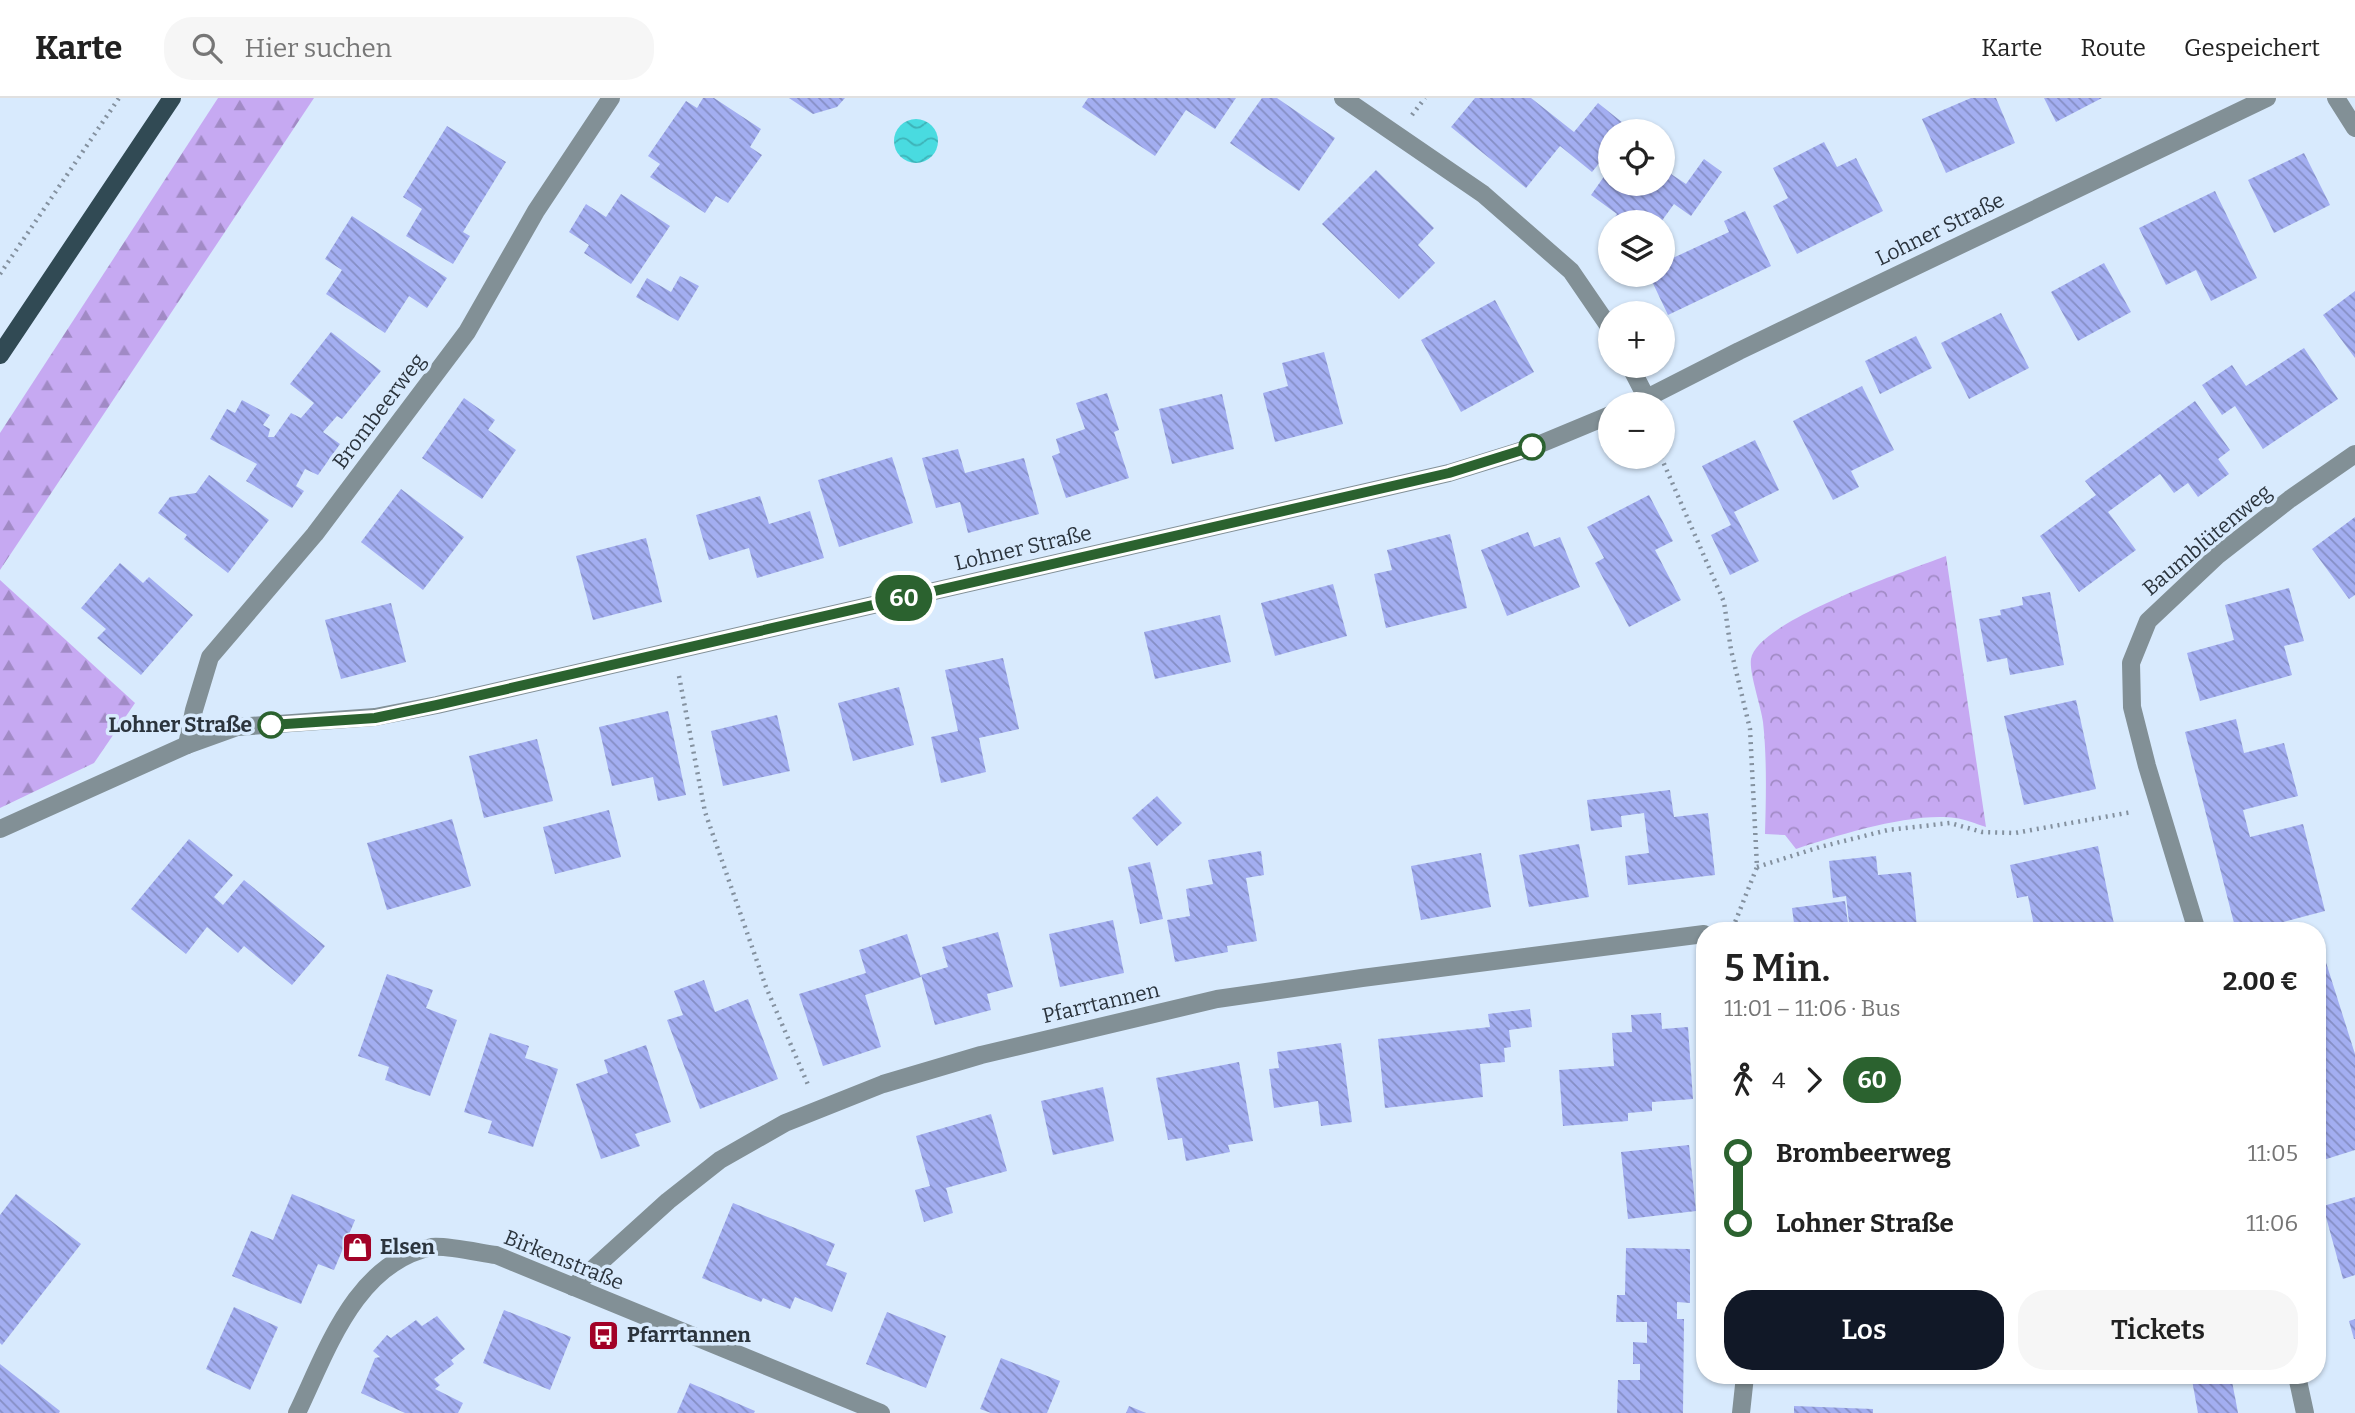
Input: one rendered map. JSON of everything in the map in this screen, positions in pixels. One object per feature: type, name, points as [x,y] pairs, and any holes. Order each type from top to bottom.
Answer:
[{"type":"main road","points":[[0,355],[172,98]]},
{"type":"street","name":"Brombeerweg","points":[[187,745],[210,657],[315,534],[467,332],[536,211],[611,98]]},
{"type":"street","points":[[1343,98],[1483,194],[1571,271],[1598,310]]},
{"type":"street","name":"Lohner Straße","points":[[1660,392],[1739,351],[2267,98]]},
{"type":"street","points":[[2336,98],[2355,128]]},
{"type":"street","name":"Lohner Straße","points":[[0,829],[187,745],[237,727],[375,718],[674,651],[1449,473],[1533,447],[1598,420]]},
{"type":"street","name":"Baumblütenweg","points":[[2194,922],[2132,707],[2131,663],[2148,621],[2217,556],[2290,499],[2355,454]]},
{"type":"street","name":"Pfarrtannen","points":[[573,1287],[668,1201],[720,1160],[785,1123],[883,1084],[981,1055],[1217,999],[1388,974],[1696,935]]},
{"type":"street","name":"Birkenstraße","points":[[298,1413],[337,1328],[360,1293],[394,1262],[433,1247],[496,1255],[881,1413]]},
{"type":"street","points":[[1741,1413],[1744,1384]]},
{"type":"street","points":[[2299,1384],[2305,1413]]},
{"type":"path","points":[[0,274],[119,98]]},
{"type":"path","points":[[1666,469],[1724,602],[1731,650],[1750,729],[1756,867],[1735,922]]},
{"type":"path","points":[[674,651],[705,813],[766,987],[818,1109]]},
{"type":"path","points":[[1756,867],[1819,847],[1888,830],[1950,823],[1982,832],[2015,833],[2160,807]]},
{"type":"green space","points":[[218,98],[314,98],[0,570],[0,433]]},
{"type":"green space","points":[[1946,556],[1986,827],[1955,818],[1918,818],[1875,826],[1796,849],[1785,835],[1765,834],[1764,736],[1751,665],[1751,659],[1760,644],[1779,629],[1837,598]]},
{"type":"green space","points":[[0,580],[135,703],[94,763],[0,808]]},
{"type":"water","points":[[916,119],[931,126],[938,141],[931,156],[916,163],[901,156],[894,141],[901,126]]},
{"type":"building","points":[[703,98],[714,98],[761,129],[750,147],[762,155],[728,203],[716,196],[705,213],[650,177],[660,164],[648,156],[686,101],[697,108]]},
{"type":"building","points":[[789,98],[845,98],[837,107],[813,114]]},
{"type":"building","points":[[1088,98],[1236,98],[1215,129],[1186,110],[1155,156],[1082,107]]},
{"type":"building","points":[[1262,98],[1277,98],[1335,138],[1299,191],[1230,143]]},
{"type":"building","points":[[1475,98],[1531,98],[1574,132],[1598,103],[1618,119],[1598,119],[1598,165],[1592,172],[1560,146],[1526,188],[1451,127]]},
{"type":"building","points":[[1971,98],[1996,98],[2015,143],[1946,173],[1922,119]]},
{"type":"building","points":[[2044,98],[2102,98],[2056,122]]},
{"type":"building","points":[[447,126],[506,162],[463,232],[470,236],[453,264],[406,236],[422,209],[403,197]]},
{"type":"building","points":[[1824,142],[1837,167],[1856,158],[1883,211],[1797,254],[1773,206],[1788,198],[1773,168]]},
{"type":"building","points":[[2304,153],[2330,205],[2274,233],[2248,180]]},
{"type":"building","points":[[1704,159],[1722,172],[1691,216],[1674,204],[1670,210],[1612,210],[1591,195],[1598,185],[1598,196],[1675,196],[1675,177],[1686,184]]},
{"type":"building","points":[[1376,170],[1434,228],[1418,245],[1435,263],[1399,299],[1322,224]]},
{"type":"building","points":[[2215,191],[2257,278],[2211,301],[2196,270],[2166,285],[2139,228]]},
{"type":"building","points":[[621,194],[670,226],[631,284],[584,253],[589,245],[569,232],[586,204],[606,217]]},
{"type":"building","points":[[1745,211],[1771,266],[1675,312],[1675,301],[1661,301],[1655,287],[1675,287],[1675,257],[1729,232],[1724,221]]},
{"type":"building","points":[[352,216],[447,278],[427,308],[409,296],[385,333],[326,294],[342,270],[325,259]]},
{"type":"building","points":[[2104,263],[2131,312],[2078,341],[2051,292]]},
{"type":"building","points":[[680,276],[699,286],[678,321],[636,297],[647,278],[671,292]]},
{"type":"building","points":[[2355,291],[2355,358],[2323,315]]},
{"type":"building","points":[[1495,300],[1534,372],[1461,412],[1421,340]]},
{"type":"building","points":[[2001,313],[2029,368],[1969,399],[1941,343]]},
{"type":"building","points":[[331,332],[381,371],[342,419],[337,416],[323,432],[340,444],[318,475],[305,469],[296,486],[304,491],[292,508],[246,481],[257,464],[210,439],[227,409],[235,413],[242,400],[270,415],[263,425],[270,429],[268,437],[274,437],[291,413],[301,418],[314,403],[290,384]]},
{"type":"building","points":[[1916,336],[1932,368],[1880,394],[1865,361]]},
{"type":"building","points":[[2304,348],[2338,399],[2263,449],[2235,406],[2222,415],[2202,385],[2232,365],[2246,386]]},
{"type":"building","points":[[1324,352],[1343,424],[1275,442],[1263,393],[1288,386],[1282,363]]},
{"type":"building","points":[[1862,386],[1894,450],[1851,471],[1859,487],[1833,500],[1793,421]]},
{"type":"building","points":[[1107,393],[1119,430],[1114,432],[1129,478],[1066,498],[1052,456],[1060,453],[1056,439],[1085,429],[1076,403]]},
{"type":"building","points":[[1222,394],[1234,449],[1172,464],[1159,409]]},
{"type":"building","points":[[464,398],[495,420],[488,430],[516,450],[482,499],[422,458]]},
{"type":"building","points":[[2195,401],[2230,450],[2218,459],[2229,474],[2198,497],[2188,483],[2174,493],[2160,474],[2108,512],[2136,550],[2079,592],[2040,536],[2096,495],[2085,481]]},
{"type":"building","points":[[1755,440],[1779,490],[1734,512],[1759,561],[1730,575],[1711,535],[1731,525],[1702,466]]},
{"type":"building","points":[[958,449],[965,473],[1024,458],[1039,514],[968,533],[960,502],[936,508],[922,458]]},
{"type":"building","points":[[892,457],[913,523],[839,547],[818,480]]},
{"type":"building","points":[[209,475],[269,520],[228,573],[184,539],[187,535],[158,513],[170,497],[196,493]]},
{"type":"building","points":[[401,489],[464,537],[423,590],[361,542]]},
{"type":"building","points":[[1649,495],[1673,541],[1655,550],[1681,600],[1629,627],[1595,563],[1604,558],[1587,527]]},
{"type":"building","points":[[760,496],[769,524],[810,511],[824,558],[757,578],[749,548],[709,560],[696,515]]},
{"type":"building","points":[[2355,517],[2355,595],[2349,599],[2312,549]]},
{"type":"building","points":[[1528,532],[1534,547],[1560,537],[1580,587],[1507,616],[1481,550]]},
{"type":"building","points":[[1450,534],[1467,608],[1386,628],[1374,574],[1392,570],[1387,550]]},
{"type":"building","points":[[646,538],[662,602],[593,620],[576,556]]},
{"type":"building","points":[[120,563],[143,583],[149,577],[193,615],[141,675],[97,638],[106,629],[81,608]]},
{"type":"building","points":[[1333,584],[1347,636],[1275,656],[1261,603]]},
{"type":"building","points":[[2289,588],[2304,641],[2284,646],[2292,675],[2200,701],[2187,653],[2234,640],[2225,605]]},
{"type":"building","points":[[2050,592],[2064,665],[2010,675],[2007,658],[1987,662],[1979,619],[2001,615],[2000,610],[2023,605],[2022,597]]},
{"type":"building","points":[[391,603],[406,662],[341,679],[325,620]]},
{"type":"building","points":[[1220,615],[1231,662],[1155,679],[1144,632]]},
{"type":"building","points":[[1003,658],[1019,729],[979,738],[986,772],[941,783],[931,737],[958,731],[945,670]]},
{"type":"building","points":[[899,687],[914,745],[853,761],[838,703]]},
{"type":"building","points":[[2076,700],[2096,789],[2024,805],[2004,716]]},
{"type":"building","points":[[668,711],[686,795],[658,801],[653,777],[612,786],[599,727]]},
{"type":"building","points":[[777,715],[790,771],[723,786],[711,731]]},
{"type":"building","points":[[2236,719],[2244,753],[2284,743],[2298,796],[2243,810],[2250,837],[2303,824],[2325,911],[2283,922],[2234,922],[2185,732]]},
{"type":"building","points":[[537,739],[553,801],[484,818],[469,756]]},
{"type":"building","points":[[1670,790],[1674,817],[1708,813],[1715,875],[1628,885],[1625,856],[1649,853],[1644,813],[1621,816],[1622,827],[1591,831],[1587,800]]},
{"type":"building","points":[[1157,796],[1182,823],[1157,846],[1132,818]]},
{"type":"building","points":[[609,810],[621,857],[555,874],[543,827]]},
{"type":"building","points":[[452,819],[471,886],[387,910],[367,843]]},
{"type":"building","points":[[189,839],[233,875],[214,897],[223,905],[244,880],[325,946],[292,985],[244,946],[238,953],[207,927],[186,954],[131,909]]},
{"type":"building","points":[[1579,844],[1589,897],[1529,907],[1519,855]]},
{"type":"building","points":[[2098,846],[2114,922],[2033,922],[2028,896],[2017,898],[2010,865]]},
{"type":"building","points":[[1261,851],[1264,875],[1246,878],[1257,941],[1227,946],[1228,952],[1175,962],[1167,920],[1190,916],[1186,889],[1213,884],[1208,860]]},
{"type":"building","points":[[1481,853],[1491,907],[1421,920],[1411,866]]},
{"type":"building","points":[[1876,856],[1878,875],[1911,872],[1916,922],[1849,922],[1846,896],[1833,898],[1829,861]]},
{"type":"building","points":[[1150,862],[1163,919],[1140,924],[1128,867]]},
{"type":"building","points":[[1845,901],[1848,922],[1794,922],[1792,908]]},
{"type":"building","points":[[1113,920],[1124,973],[1060,987],[1049,934]]},
{"type":"building","points":[[998,932],[1013,987],[987,994],[991,1010],[935,1025],[921,975],[948,967],[942,947]]},
{"type":"building","points":[[907,934],[921,977],[865,995],[881,1047],[823,1066],[799,994],[866,973],[859,950]]},
{"type":"building","points":[[2326,962],[2355,1054],[2355,1150],[2326,1159]]},
{"type":"building","points":[[387,974],[433,990],[426,1008],[457,1020],[430,1096],[385,1080],[389,1067],[358,1056]]},
{"type":"building","points":[[704,980],[715,1012],[748,999],[778,1079],[700,1109],[667,1020],[683,1015],[674,991]]},
{"type":"building","points":[[1530,1009],[1532,1027],[1509,1030],[1511,1047],[1504,1048],[1505,1062],[1480,1064],[1483,1097],[1385,1108],[1378,1039],[1490,1027],[1488,1014]]},
{"type":"building","points":[[1661,1013],[1662,1029],[1688,1027],[1693,1099],[1652,1102],[1652,1111],[1628,1113],[1628,1121],[1563,1126],[1559,1070],[1614,1066],[1612,1033],[1632,1032],[1631,1015]]},
{"type":"building","points":[[490,1033],[529,1046],[525,1058],[558,1069],[533,1147],[488,1133],[492,1121],[464,1112]]},
{"type":"building","points":[[1341,1043],[1352,1122],[1321,1126],[1318,1101],[1274,1108],[1269,1069],[1279,1068],[1277,1052]]},
{"type":"building","points":[[646,1045],[671,1122],[635,1134],[640,1146],[601,1159],[576,1084],[608,1073],[604,1060]]},
{"type":"building","points":[[1239,1062],[1253,1141],[1228,1145],[1230,1152],[1186,1161],[1182,1138],[1168,1140],[1156,1078]]},
{"type":"building","points":[[1103,1087],[1114,1141],[1053,1155],[1041,1101]]},
{"type":"building","points":[[991,1114],[1007,1171],[946,1188],[953,1213],[924,1222],[915,1190],[930,1186],[916,1136]]},
{"type":"building","points":[[1689,1145],[1696,1211],[1628,1219],[1621,1152]]},
{"type":"building","points":[[16,1194],[81,1244],[2,1345],[0,1215]]},
{"type":"building","points":[[292,1194],[355,1220],[334,1270],[318,1264],[301,1304],[232,1276],[251,1231],[273,1240]]},
{"type":"building","points":[[2355,1197],[2355,1275],[2343,1279],[2326,1217],[2326,1205]]},
{"type":"building","points":[[733,1203],[835,1244],[826,1265],[847,1273],[832,1312],[795,1297],[790,1309],[763,1298],[761,1302],[702,1278]]},
{"type":"building","points":[[1626,1248],[1690,1249],[1690,1303],[1677,1302],[1677,1319],[1684,1319],[1683,1413],[1617,1413],[1618,1380],[1640,1380],[1640,1364],[1633,1364],[1633,1342],[1647,1343],[1647,1322],[1616,1322],[1617,1295],[1625,1295]]},
{"type":"building","points":[[234,1307],[278,1327],[250,1390],[206,1369]]},
{"type":"building","points":[[504,1310],[571,1337],[550,1390],[483,1363]]},
{"type":"building","points":[[887,1312],[946,1336],[926,1388],[866,1364]]},
{"type":"building","points":[[437,1316],[465,1349],[451,1360],[454,1364],[434,1379],[440,1385],[435,1389],[463,1403],[458,1413],[405,1413],[361,1393],[375,1358],[380,1357],[373,1351],[387,1335],[391,1338],[416,1320],[422,1326]]},
{"type":"building","points":[[2355,1319],[2355,1339],[2354,1339],[2349,1321]]},
{"type":"building","points":[[1001,1358],[1060,1381],[1047,1413],[991,1413],[980,1409]]},
{"type":"building","points":[[0,1364],[60,1411],[59,1413],[0,1413]]},
{"type":"building","points":[[690,1383],[755,1411],[677,1413]]},
{"type":"building","points":[[2193,1384],[2233,1384],[2238,1413],[2198,1413]]},
{"type":"building","points":[[1129,1406],[1146,1413],[1126,1413]]},
{"type":"building","points":[[1794,1406],[1873,1409],[1873,1413],[1794,1413]]},
{"type":"bus line","name":"60","points":[[271,725],[375,718],[437,705],[1449,473],[1532,447]]},
{"type":"place","name":"Lohner Straße","points":[[271,725]]},
{"type":"place","name":"Elsen","points":[[357,1247]]},
{"type":"place","name":"Pfarrtannen","points":[[604,1335]]}]
